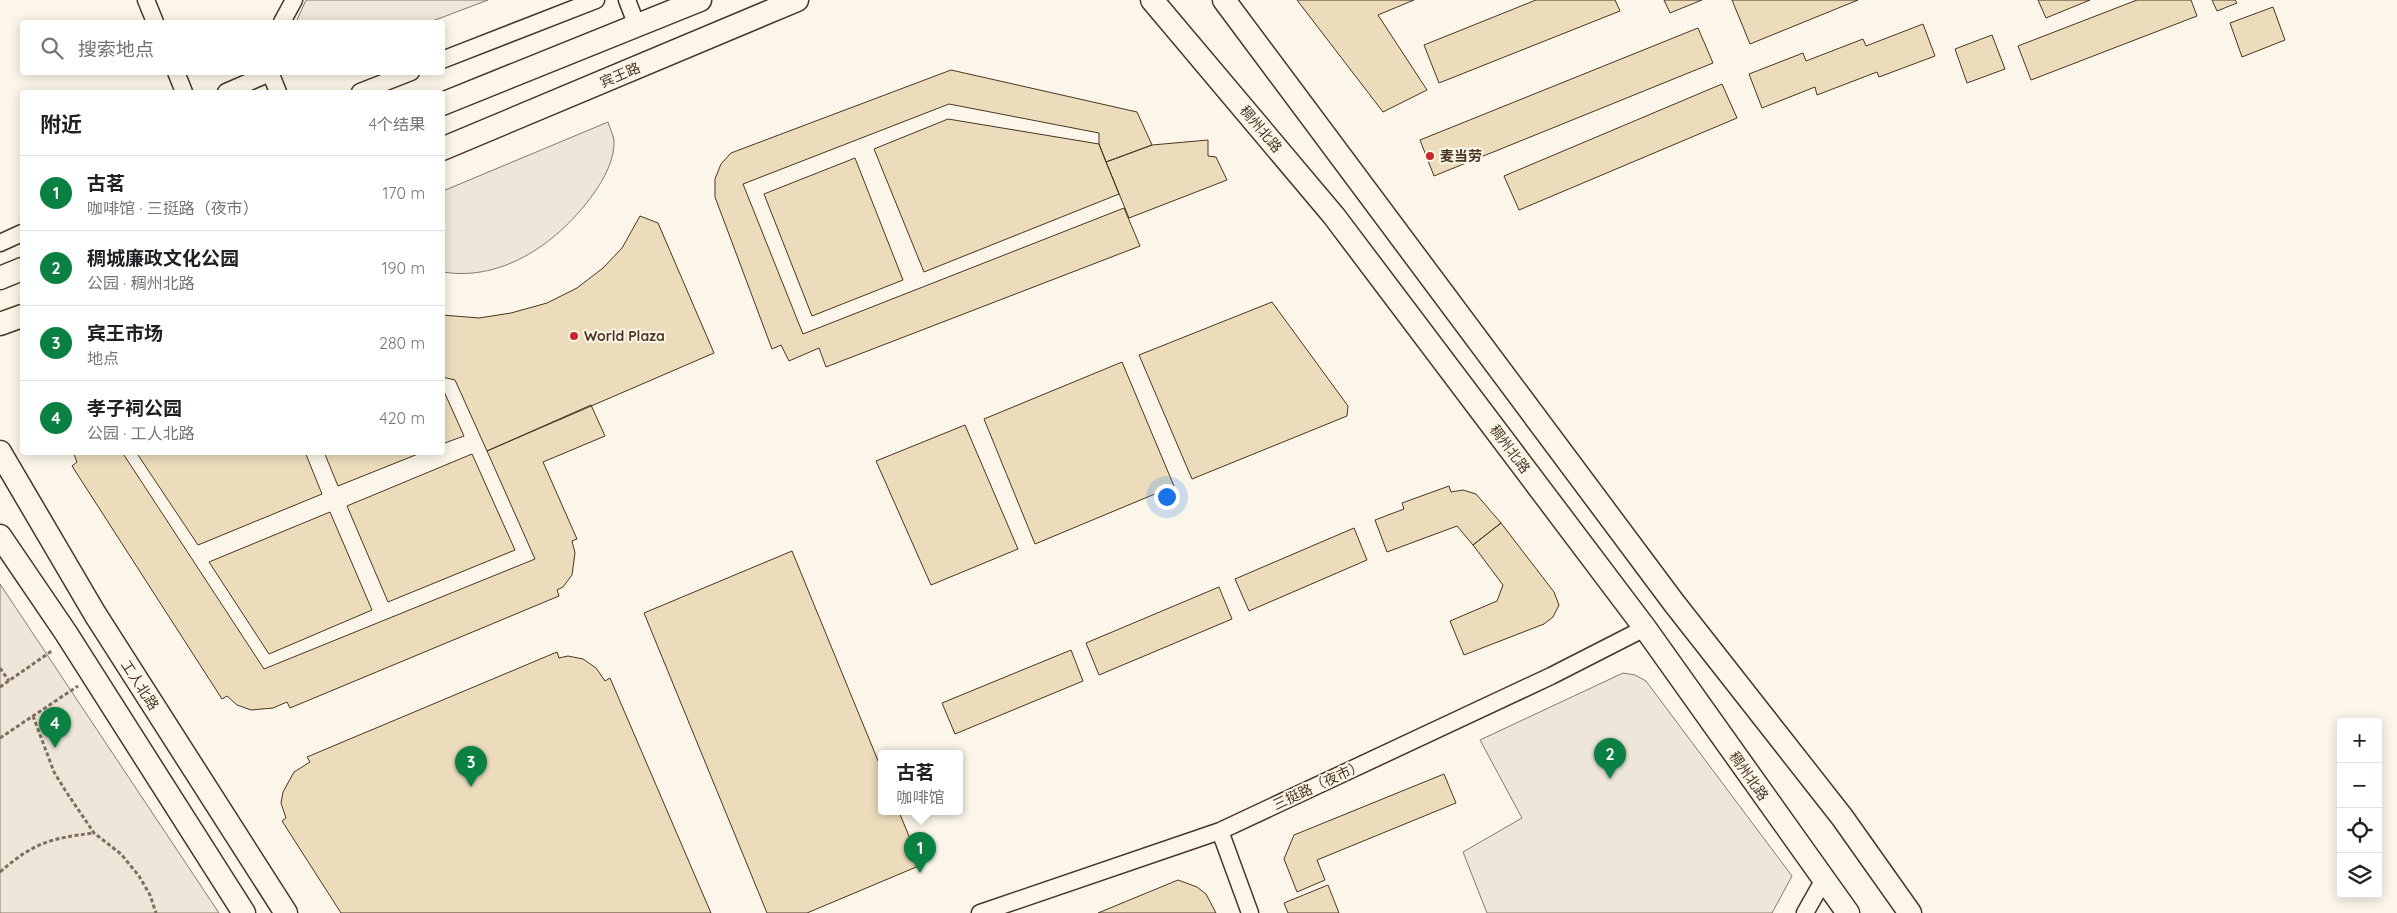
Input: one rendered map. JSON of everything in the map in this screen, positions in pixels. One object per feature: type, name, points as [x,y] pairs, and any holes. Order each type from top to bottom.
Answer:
[{"type":"main road","points":[[445,103],[700,0]]},
{"type":"main road","name":"宾王路","points":[[445,148],[797,0]]},
{"type":"main road","name":"稠州北路","points":[[1152,0],[1334,216],[1645,628],[1823,881],[1848,913]]},
{"type":"main road","points":[[1224,0],[1674,603],[1842,817],[1910,913]]},
{"type":"main road","points":[[0,278],[20,270]]},
{"type":"main road","points":[[0,324],[20,317]]},
{"type":"main road","name":"工人北路","points":[[0,452],[95,614],[286,913]]},
{"type":"main road","points":[[0,536],[94,676],[244,913]]},
{"type":"street","points":[[146,0],[154,20]]},
{"type":"street","points":[[283,20],[294,0]]},
{"type":"street","points":[[445,59],[595,0]]},
{"type":"street","points":[[627,0],[637,26]]},
{"type":"street","points":[[177,75],[183,90]]},
{"type":"street","points":[[231,90],[265,75]]},
{"type":"street","points":[[271,75],[277,90]]},
{"type":"street","points":[[365,90],[403,75]]},
{"type":"street","points":[[0,243],[20,234]]},
{"type":"street","name":"三挺路（夜市）","points":[[980,913],[1220,831],[1542,680],[1645,628]]},
{"type":"street","points":[[1220,831],[1250,913]]},
{"type":"street","points":[[1805,913],[1823,881]]},
{"type":"path","points":[[0,686],[70,639]]},
{"type":"path","points":[[0,668],[9,680]]},
{"type":"path","points":[[0,738],[94,676]]},
{"type":"path","points":[[33,716],[54,772],[94,833],[121,854],[150,895],[156,913]]},
{"type":"path","points":[[0,872],[15,858],[39,844],[52,839],[94,833]]},
{"type":"shaded area","points":[[306,0],[488,0],[435,20],[297,20]]},
{"type":"shaded area","points":[[608,122],[614,140],[613,154],[608,168],[594,193],[565,227],[529,254],[509,264],[488,271],[445,272],[445,190]]},
{"type":"shaded area","points":[[0,584],[219,913],[0,913]]},
{"type":"shaded area","points":[[1623,673],[1635,675],[1646,681],[1792,876],[1772,913],[1487,913],[1463,852],[1522,818],[1480,740]]},
{"type":"building","points":[[1297,0],[1414,0],[1378,15],[1427,90],[1383,112]]},
{"type":"building","points":[[1536,0],[1615,0],[1620,11],[1439,83],[1424,45]]},
{"type":"building","points":[[1664,0],[1702,0],[1670,13]]},
{"type":"building","points":[[1732,0],[1858,0],[1750,44]]},
{"type":"building","points":[[2038,0],[2090,0],[2046,18]]},
{"type":"building","points":[[2137,0],[2191,0],[2197,16],[2031,80],[2018,46]]},
{"type":"building","points":[[2212,0],[2235,0],[2237,3],[2217,11]]},
{"type":"building","points":[[2273,7],[2285,40],[2242,57],[2230,23]]},
{"type":"building","points":[[1923,24],[1935,56],[1879,77],[1877,72],[1817,95],[1815,87],[1762,108],[1749,74],[1803,53],[1806,61],[1863,39],[1866,46]]},
{"type":"building","points":[[1698,28],[1713,63],[1434,176],[1420,140]]},
{"type":"building","points":[[1992,35],[2005,69],[1967,83],[1955,49]]},
{"type":"building","points":[[951,70],[1137,112],[1152,145],[1106,162],[1099,144],[1099,133],[949,104],[743,184],[803,334],[1124,208],[1140,246],[826,367],[819,348],[789,361],[781,345],[772,349],[715,197],[715,179],[721,164],[731,153]]},
{"type":"building","points":[[1722,84],[1737,118],[1519,210],[1504,176]]},
{"type":"building","points":[[948,119],[1099,144],[1119,194],[924,272],[874,149]]},
{"type":"building","points":[[1208,140],[1208,156],[1216,157],[1227,180],[1129,218],[1106,162],[1152,145]]},
{"type":"building","points":[[855,158],[903,280],[812,316],[764,194]]},
{"type":"building","name":"World Plaza","points":[[640,216],[658,223],[714,353],[487,451],[455,380],[445,378],[445,315],[479,318],[511,313],[547,303],[577,288],[603,268],[622,248]]},
{"type":"building","points":[[1272,302],[1348,406],[1347,416],[1192,479],[1139,355]]},
{"type":"building","points":[[1122,362],[1174,486],[1035,544],[984,419]]},
{"type":"building","points":[[445,394],[464,436],[445,443]]},
{"type":"building","points":[[591,405],[605,436],[543,462],[577,539],[572,541],[575,553],[572,575],[563,587],[557,590],[559,596],[290,708],[287,702],[273,708],[251,710],[237,705],[227,696],[222,699],[72,466],[77,462],[74,455],[124,455],[264,669],[535,559],[487,451]]},
{"type":"building","points":[[965,425],[1018,549],[931,585],[876,461]]},
{"type":"building","points":[[472,454],[515,550],[388,602],[347,506]]},
{"type":"building","points":[[138,455],[306,455],[322,494],[198,545]]},
{"type":"building","points":[[325,455],[416,455],[338,486]]},
{"type":"building","points":[[1449,486],[1451,492],[1463,490],[1476,494],[1501,523],[1473,545],[1457,526],[1387,552],[1375,520],[1404,509],[1402,503]]},
{"type":"building","points":[[330,512],[372,610],[269,654],[209,562]]},
{"type":"building","points":[[1501,523],[1554,592],[1559,605],[1553,617],[1544,624],[1464,655],[1450,621],[1497,601],[1503,585],[1473,545]]},
{"type":"building","points":[[1354,528],[1367,560],[1249,611],[1235,579]]},
{"type":"building","points":[[792,551],[878,761],[878,815],[900,815],[921,865],[807,913],[767,913],[644,613]]},
{"type":"building","points":[[1219,587],[1232,619],[1099,675],[1086,643]]},
{"type":"building","points":[[1071,650],[1083,681],[955,734],[942,703]]},
{"type":"building","points":[[557,652],[559,658],[568,656],[583,659],[596,668],[605,681],[610,678],[711,913],[341,913],[282,821],[286,818],[281,803],[283,792],[294,772],[310,762],[307,757]]},
{"type":"building","points":[[1444,774],[1456,803],[1317,860],[1325,880],[1297,892],[1284,859],[1294,835]]},
{"type":"building","points":[[1178,880],[1197,887],[1206,894],[1216,913],[1098,913]]},
{"type":"building","points":[[1328,885],[1339,913],[1288,913],[1284,903]]},
{"type":"place","name":"麦当劳","points":[[1430,156]]},
{"type":"place","name":"World Plaza","points":[[574,336]]},
{"type":"place","name":"孝子祠公园","points":[[55,748]]},
{"type":"place","name":"稠城廉政文化公园","points":[[1610,779]]},
{"type":"place","name":"宾王市场","points":[[471,787]]},
{"type":"place","name":"古茗","points":[[920,873]]}]
